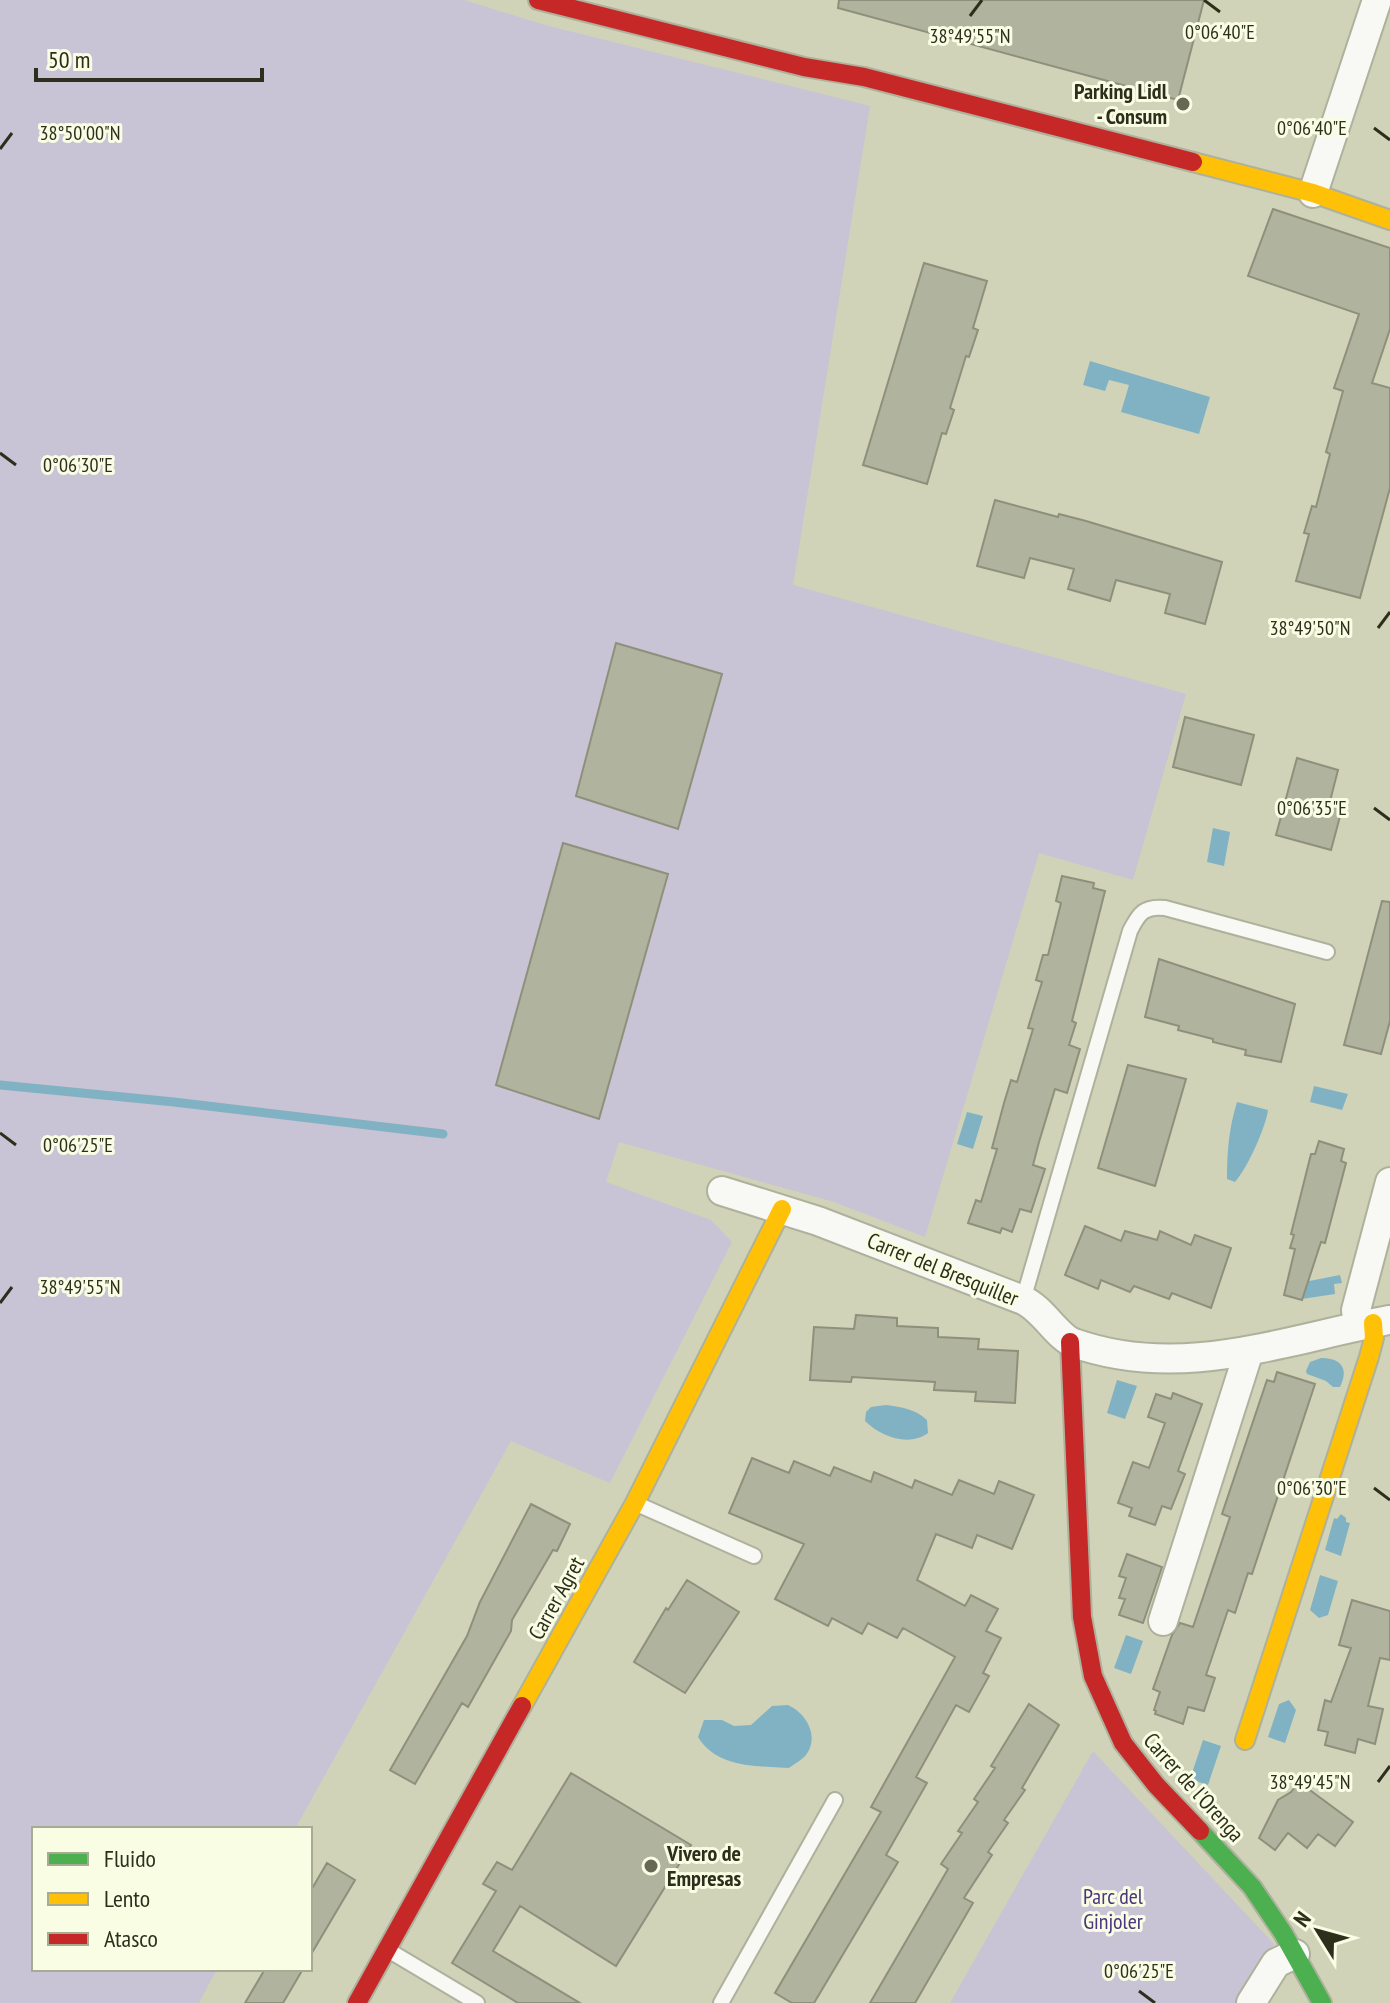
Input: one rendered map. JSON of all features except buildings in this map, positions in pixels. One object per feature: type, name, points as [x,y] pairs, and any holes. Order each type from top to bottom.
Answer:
[{"type":"street","points":[[538,0],[804,67],[864,77],[1313,193],[1390,220]]},
{"type":"street","points":[[1313,193],[1377,0]]},
{"type":"street","points":[[1374,1323],[1356,1310],[1390,1182]]},
{"type":"street","name":"Carrer del Bresquiller","points":[[722,1191],[854,1234],[1023,1300],[1045,1315],[1070,1342]]},
{"type":"street","name":"Carrer Agret","points":[[357,2003],[635,1503],[782,1209]]},
{"type":"street","points":[[1070,1342],[1167,1360],[1249,1351],[1374,1323]]},
{"type":"street","points":[[1245,1740],[1369,1357],[1374,1323]]},
{"type":"street","name":"Carrer de l'Orenga","points":[[1070,1342],[1082,1617],[1093,1676],[1109,1718],[1137,1762],[1252,1887],[1322,2003]]},
{"type":"street","points":[[1163,1621],[1249,1351]]},
{"type":"street","points":[[1251,2003],[1276,1963],[1295,1954]]},
{"type":"lane","points":[[1023,1300],[1130,931],[1138,915],[1145,909],[1165,908],[1327,952]]},
{"type":"lane","points":[[635,1503],[754,1556]]},
{"type":"lane","points":[[721,2003],[835,1800]]},
{"type":"lane","points":[[388,1950],[477,2003]]},
{"type":"green space","points":[[0,0],[464,0],[545,25],[870,106],[793,585],[1186,694],[1133,880],[1039,853],[925,1237],[834,1202],[619,1142],[606,1182],[711,1220],[732,1242],[610,1483],[511,1441],[296,1827],[32,1827],[32,1971],[216,1971],[199,2003],[0,2003]]},
{"type":"green space","name":"Parc del Ginjoler","points":[[1093,1751],[1274,1944],[1237,2003],[950,2003]]},
{"type":"water","points":[[1090,361],[1210,397],[1199,434],[1121,412],[1129,385],[1109,380],[1105,391],[1083,385]]},
{"type":"water","points":[[1213,828],[1230,832],[1224,866],[1207,862]]},
{"type":"water","points":[[1314,1086],[1348,1094],[1342,1110],[1310,1102]]},
{"type":"water","points":[[1237,1102],[1268,1110],[1255,1148],[1235,1182],[1227,1179],[1227,1169],[1230,1130]]},
{"type":"water","points":[[967,1112],[983,1116],[973,1149],[957,1144]]},
{"type":"water","points":[[1340,1275],[1342,1283],[1334,1284],[1335,1294],[1302,1299],[1299,1283]]},
{"type":"water","points":[[1321,1358],[1334,1360],[1342,1366],[1344,1375],[1340,1387],[1333,1387],[1307,1374],[1310,1362]]},
{"type":"water","points":[[1117,1380],[1137,1386],[1125,1419],[1107,1413]]},
{"type":"water","points":[[886,1405],[918,1413],[927,1420],[928,1433],[904,1440],[887,1436],[865,1421],[866,1412],[871,1407]]},
{"type":"water","points":[[1341,1514],[1350,1523],[1341,1556],[1325,1550],[1334,1518]]},
{"type":"water","points":[[1320,1575],[1338,1581],[1328,1615],[1319,1618],[1310,1610]]},
{"type":"water","points":[[1126,1635],[1143,1641],[1131,1674],[1114,1668]]},
{"type":"water","points":[[1289,1700],[1296,1710],[1285,1743],[1268,1737],[1279,1704]]},
{"type":"water","points":[[788,1705],[805,1719],[812,1740],[806,1755],[789,1768],[726,1760],[706,1747],[698,1737],[704,1720],[722,1720],[734,1726],[751,1725],[772,1706]]},
{"type":"water","points":[[1203,1740],[1221,1746],[1208,1785],[1190,1779]]},
{"type":"waterway","points":[[0,1085],[443,1134]]},
{"type":"traffic: fast","points":[[1200,1831],[1252,1887],[1283,1933],[1322,2003]]},
{"type":"traffic: slow","points":[[1193,162],[1313,193],[1390,220]]},
{"type":"traffic: slow","points":[[522,1706],[635,1503],[782,1209]]},
{"type":"traffic: slow","points":[[1245,1740],[1369,1357],[1374,1338],[1373,1323]]},
{"type":"traffic: jam","points":[[538,0],[804,67],[864,77],[1193,162]]},
{"type":"traffic: jam","points":[[1070,1342],[1082,1617],[1093,1676],[1123,1743],[1156,1785],[1200,1831]]},
{"type":"traffic: jam","points":[[357,2003],[522,1706]]},
{"type":"place","name":"Parking Lidl - Consum","points":[[1183,104]]},
{"type":"place","name":"Vivero de Empresas","points":[[651,1866]]}]
